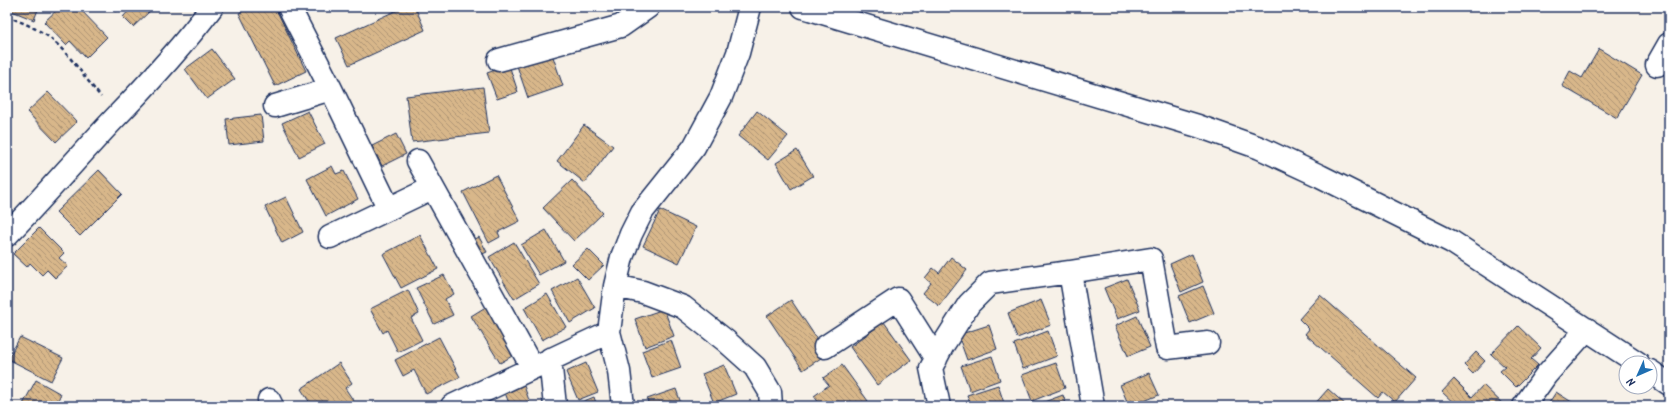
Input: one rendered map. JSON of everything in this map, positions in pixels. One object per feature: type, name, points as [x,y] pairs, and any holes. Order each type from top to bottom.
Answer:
[{"type":"street","points":[[7,235],[47,194],[117,116],[149,84],[212,7]]},
{"type":"street","points":[[289,7],[331,89],[389,209]]},
{"type":"street","points":[[499,60],[622,26],[648,7]]},
{"type":"street","points":[[623,406],[619,371],[609,332],[615,286],[622,257],[642,212],[694,147],[721,97],[738,54],[750,7]]},
{"type":"street","points":[[803,7],[1198,126],[1260,148],[1320,176],[1452,242],[1626,355]]},
{"type":"street","points":[[1657,64],[1669,44]]},
{"type":"street","points":[[275,106],[331,89]]},
{"type":"street","points":[[418,161],[432,188],[541,363],[555,406]]},
{"type":"street","points":[[330,237],[432,188]]},
{"type":"street","points":[[939,406],[931,368],[969,304],[990,283],[1151,259],[1166,348],[1208,343]]},
{"type":"street","points":[[1070,272],[1093,406]]},
{"type":"street","points":[[615,286],[642,292],[683,307],[726,341],[755,367],[770,392],[771,406]]},
{"type":"street","points":[[825,348],[898,299],[936,359]]},
{"type":"street","points":[[1524,406],[1546,375],[1587,329]]},
{"type":"street","points":[[452,406],[609,332]]},
{"type":"street","points":[[1658,376],[1669,384]]},
{"type":"path","points":[[7,16],[32,26],[47,36],[65,53],[117,116]]},
{"type":"building","points":[[7,7],[39,7],[34,20],[7,9]]},
{"type":"building","points":[[60,7],[78,7],[107,37],[86,58],[70,41],[66,45],[44,22]]},
{"type":"building","points":[[111,7],[121,7],[116,12]]},
{"type":"building","points":[[132,7],[144,7],[149,12],[133,27],[123,17]]},
{"type":"building","points":[[251,7],[275,7],[306,71],[275,86],[239,13]]},
{"type":"building","points":[[404,7],[415,7],[425,30],[349,65],[336,38]]},
{"type":"building","points":[[212,49],[235,79],[207,99],[185,69]]},
{"type":"building","points":[[1599,49],[1642,75],[1617,118],[1562,86],[1570,71],[1582,78]]},
{"type":"building","points":[[551,51],[563,86],[528,98],[516,63]]},
{"type":"building","points":[[509,65],[518,92],[497,99],[487,73]]},
{"type":"building","points":[[483,87],[489,133],[412,142],[406,96]]},
{"type":"building","points":[[48,92],[77,122],[56,142],[27,112]]},
{"type":"building","points":[[308,111],[325,144],[299,157],[282,123]]},
{"type":"building","points":[[757,111],[788,136],[768,160],[738,136]]},
{"type":"building","points":[[261,115],[264,141],[229,145],[226,119]]},
{"type":"building","points":[[584,125],[613,146],[585,183],[557,161]]},
{"type":"building","points":[[396,134],[406,154],[382,166],[372,146]]},
{"type":"building","points":[[797,150],[813,176],[791,189],[776,163]]},
{"type":"building","points":[[332,166],[336,174],[344,171],[358,199],[326,216],[307,179]]},
{"type":"building","points":[[99,170],[122,194],[80,236],[56,212]]},
{"type":"building","points":[[496,175],[520,221],[498,232],[500,237],[489,243],[463,192]]},
{"type":"building","points":[[572,180],[603,213],[574,241],[543,208]]},
{"type":"building","points":[[286,197],[303,232],[282,243],[265,207]]},
{"type":"building","points":[[660,210],[696,227],[679,263],[643,246]]},
{"type":"building","points":[[39,228],[64,253],[59,258],[68,266],[55,278],[47,270],[42,275],[30,263],[27,267],[13,254]]},
{"type":"building","points":[[546,230],[564,261],[539,275],[521,245]]},
{"type":"building","points":[[420,235],[438,269],[401,288],[383,254]]},
{"type":"building","points":[[479,237],[487,252],[478,256],[470,242]]},
{"type":"building","points":[[514,242],[539,284],[514,299],[489,257]]},
{"type":"building","points":[[588,249],[604,265],[588,280],[572,264]]},
{"type":"building","points":[[1192,254],[1203,282],[1181,292],[1170,264]]},
{"type":"building","points":[[951,257],[967,270],[939,306],[923,293],[931,283],[925,278],[933,268],[939,273]]},
{"type":"building","points":[[444,275],[454,294],[445,299],[453,315],[434,324],[416,288]]},
{"type":"building","points":[[577,277],[595,308],[570,323],[552,291]]},
{"type":"building","points":[[1127,279],[1140,310],[1117,319],[1104,288]]},
{"type":"building","points":[[1203,286],[1214,313],[1190,323],[1179,296]]},
{"type":"building","points":[[408,290],[419,314],[411,318],[422,340],[398,352],[387,330],[383,333],[370,309]]},
{"type":"building","points":[[547,294],[566,327],[542,340],[524,308]]},
{"type":"building","points":[[1320,295],[1416,378],[1395,402],[1383,392],[1378,398],[1305,334],[1309,329],[1299,319]]},
{"type":"building","points":[[791,300],[827,354],[803,370],[767,316]]},
{"type":"building","points":[[1041,300],[1051,325],[1017,338],[1008,313]]},
{"type":"building","points":[[492,303],[521,351],[500,363],[471,316]]},
{"type":"building","points":[[664,309],[674,336],[645,347],[635,319]]},
{"type":"building","points":[[1137,316],[1150,347],[1128,356],[1115,326]]},
{"type":"building","points":[[884,322],[911,360],[877,385],[850,347]]},
{"type":"building","points":[[989,325],[997,349],[967,360],[958,335]]},
{"type":"building","points":[[1518,326],[1541,348],[1531,359],[1538,365],[1516,387],[1500,371],[1505,367],[1491,354]]},
{"type":"building","points":[[1048,331],[1057,356],[1023,369],[1014,344]]},
{"type":"building","points":[[20,337],[63,358],[51,381],[8,359]]},
{"type":"building","points":[[439,337],[460,377],[426,394],[414,370],[403,376],[395,360]]},
{"type":"building","points":[[671,340],[681,368],[652,378],[642,351]]},
{"type":"building","points":[[1476,352],[1485,361],[1473,374],[1464,365]]},
{"type":"building","points":[[992,356],[1000,380],[970,391],[961,366]]},
{"type":"building","points":[[339,363],[352,383],[345,388],[357,406],[312,406],[301,389]]},
{"type":"building","points":[[586,363],[598,392],[578,400],[566,372]]},
{"type":"building","points":[[1056,363],[1065,388],[1032,401],[1022,375]]},
{"type":"building","points":[[724,365],[736,394],[714,403],[702,374]]},
{"type":"building","points":[[842,365],[868,401],[861,406],[821,406],[814,396],[829,385],[823,378]]},
{"type":"building","points":[[1149,373],[1159,395],[1129,406],[1120,385]]},
{"type":"building","points":[[1454,379],[1472,397],[1483,385],[1505,406],[1457,406],[1442,392]]},
{"type":"building","points":[[36,380],[61,394],[58,400],[68,406],[22,406]]},
{"type":"building","points":[[523,383],[531,406],[510,406],[504,390]]},
{"type":"building","points":[[998,385],[1005,406],[971,406],[967,395]]},
{"type":"building","points":[[676,389],[682,406],[649,406],[647,399]]},
{"type":"building","points":[[1328,389],[1347,406],[1313,406]]},
{"type":"building","points":[[1556,392],[1578,406],[1547,406]]},
{"type":"building","points":[[1063,395],[1067,406],[1033,406]]},
{"type":"building","points":[[594,397],[597,406],[574,406],[574,405]]}]
